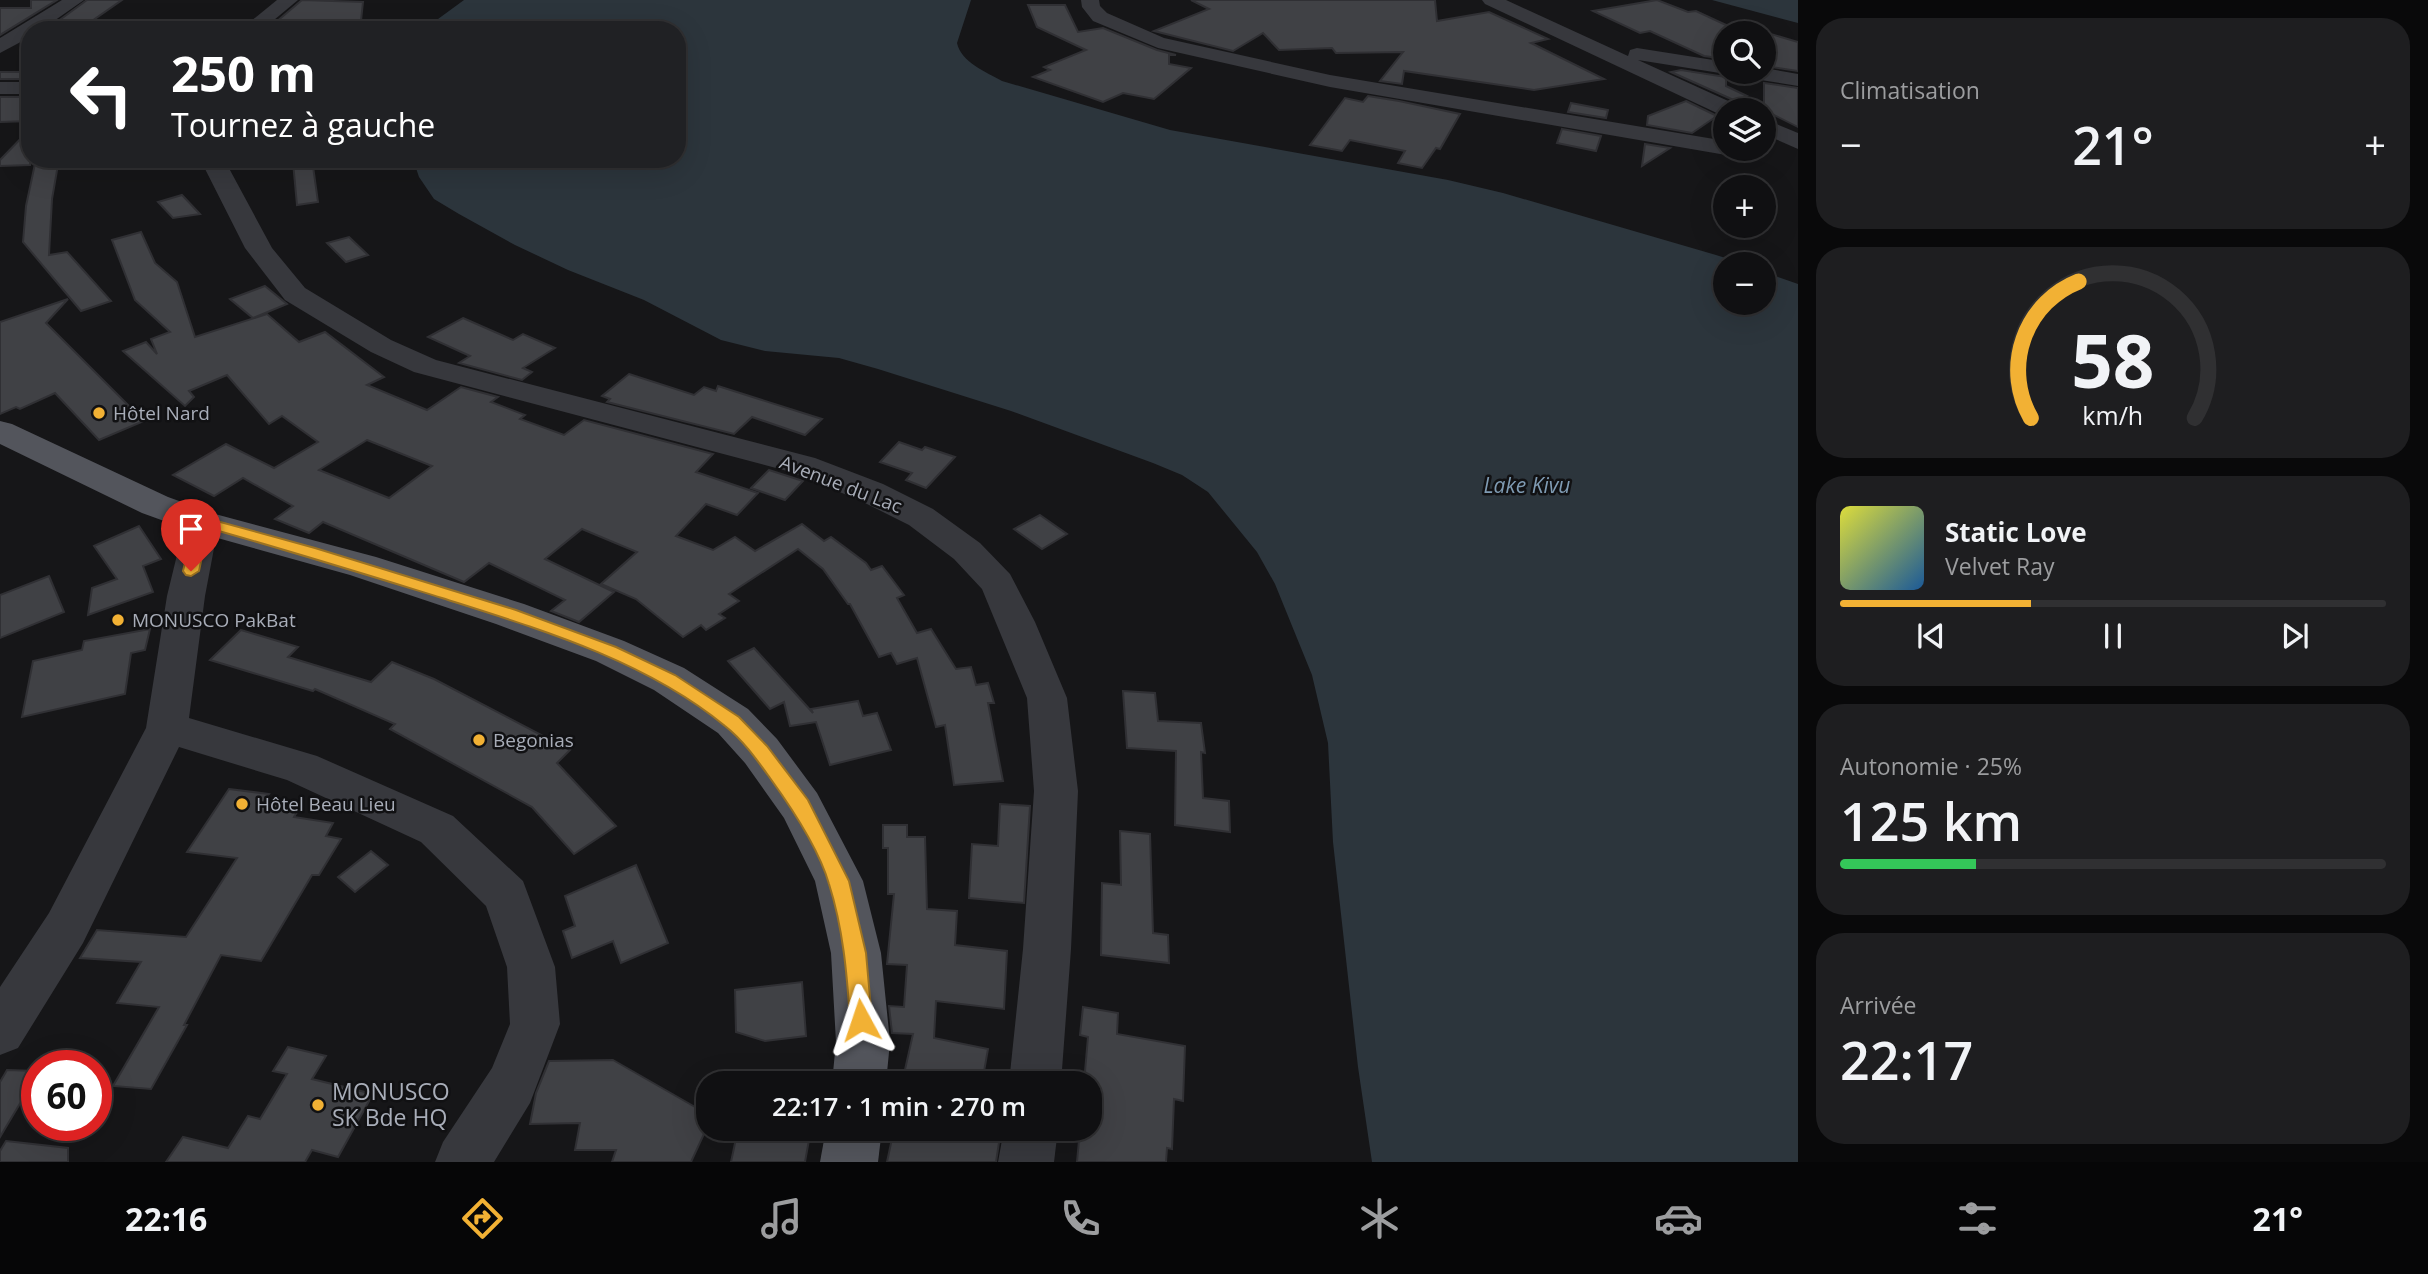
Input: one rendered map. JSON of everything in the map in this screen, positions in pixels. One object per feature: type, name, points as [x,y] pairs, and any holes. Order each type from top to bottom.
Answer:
[{"type":"main road","points":[[0,431],[155,505],[202,522],[363,566],[510,614],[610,651],[669,679],[733,721],[761,751],[801,806],[839,881],[856,953],[863,1042],[860,1071]]},
{"type":"main road","points":[[849,1162],[852,1141]]},
{"type":"street","points":[[41,21],[75,0]]},
{"type":"street","points":[[261,21],[289,0]]},
{"type":"street","points":[[1094,0],[1100,17],[1158,42],[1330,81],[1545,107],[1713,146]]},
{"type":"street","points":[[1502,3],[1713,103]]},
{"type":"street","points":[[0,47],[21,34]]},
{"type":"street","points":[[1606,53],[1629,52],[1713,66]]},
{"type":"street","points":[[1776,76],[1798,80]]},
{"type":"street","points":[[0,88],[21,88]]},
{"type":"street","points":[[1776,132],[1794,140]]},
{"type":"street","points":[[1776,143],[1794,140]]},
{"type":"street","name":"Avenue du Lac","points":[[216,168],[239,214],[283,283],[295,294],[381,346],[425,366],[803,465],[871,492],[921,517],[967,551],[997,583],[1047,698],[1056,791],[1047,949],[1036,1071]]},
{"type":"street","points":[[0,1031],[66,928],[167,728],[186,596],[202,522]]},
{"type":"street","points":[[167,728],[230,744],[302,768],[437,829],[506,895],[531,967],[535,1024],[511,1085],[463,1162]]},
{"type":"street","points":[[1026,1162],[1029,1141]]},
{"type":"water","name":"Lake Kivu","points":[[464,0],[971,0],[957,43],[959,50],[975,66],[1002,81],[1170,130],[1448,180],[1503,193],[1713,254],[1713,315],[1776,315],[1776,276],[1798,284],[1798,1162],[1372,1162],[1358,1067],[1333,842],[1328,743],[1312,675],[1275,584],[1257,552],[1208,492],[1182,475],[1153,463],[1011,411],[878,369],[839,358],[765,351],[721,340],[644,300],[568,270],[515,245],[434,199],[419,177],[416,168],[686,168],[686,21],[435,21]]},
{"type":"water","points":[[1712,0],[1798,0],[1798,23]]},
{"type":"building","points":[[31,0],[57,0],[0,35],[0,8],[31,8]]},
{"type":"building","points":[[87,0],[122,0],[92,21],[58,21]]},
{"type":"building","points":[[302,0],[363,2],[361,21],[277,21]]},
{"type":"building","points":[[1191,0],[1435,0],[1437,21],[1489,12],[1548,39],[1531,43],[1604,79],[1534,90],[1404,71],[1402,84],[1380,81],[1403,52],[1336,53],[1332,48],[1279,50],[1263,33],[1233,51],[1154,31],[1209,9]]},
{"type":"building","points":[[1657,0],[1688,12],[1696,11],[1717,21],[1713,21],[1713,57],[1704,56],[1650,31],[1640,33],[1593,11]]},
{"type":"building","points":[[1028,5],[1065,5],[1078,32],[1103,28],[1176,55],[1169,55],[1169,64],[1191,68],[1154,99],[1123,93],[1103,102],[1033,77],[1050,70],[1044,67],[1086,50],[1037,27]]},
{"type":"building","points":[[1776,36],[1798,42],[1798,71],[1776,68]]},
{"type":"building","points":[[1681,70],[1713,75],[1713,84],[1726,84],[1747,96],[1729,98],[1671,72]]},
{"type":"building","points":[[0,72],[21,72],[21,79],[0,79]]},
{"type":"building","points":[[1764,84],[1798,88],[1798,127],[1776,116],[1776,98],[1764,98]]},
{"type":"building","points":[[1368,96],[1460,114],[1440,149],[1436,148],[1422,168],[1398,163],[1405,151],[1350,140],[1342,151],[1310,145],[1345,98],[1363,102]]},
{"type":"building","points":[[0,97],[21,97],[21,121],[0,122]]},
{"type":"building","points":[[1686,101],[1713,114],[1713,119],[1692,133],[1647,125],[1648,116]]},
{"type":"building","points":[[1571,103],[1608,110],[1606,118],[1568,112]]},
{"type":"building","points":[[1562,129],[1601,136],[1596,151],[1557,143]]},
{"type":"building","points":[[21,138],[21,165],[0,166],[0,160]]},
{"type":"building","points":[[1645,144],[1670,148],[1642,166]]},
{"type":"building","points":[[34,168],[57,168],[52,199],[49,255],[67,252],[111,301],[81,311],[23,242],[26,206]]},
{"type":"building","points":[[294,168],[313,168],[318,202],[297,205]]},
{"type":"building","points":[[182,195],[200,214],[173,218],[158,202]]},
{"type":"building","points":[[141,232],[155,263],[177,282],[195,337],[267,314],[299,342],[325,332],[384,377],[367,385],[427,410],[461,387],[498,397],[491,402],[525,415],[520,419],[564,435],[584,420],[713,454],[696,472],[758,493],[737,515],[706,504],[676,536],[713,550],[735,537],[755,551],[802,524],[824,541],[831,537],[866,563],[871,570],[882,566],[904,595],[897,598],[917,633],[931,629],[956,669],[971,667],[976,685],[988,683],[994,703],[988,703],[1003,781],[954,785],[945,725],[936,727],[917,658],[897,664],[891,653],[879,657],[850,604],[823,569],[798,549],[729,594],[739,601],[719,614],[725,618],[706,630],[701,625],[683,637],[636,599],[601,584],[637,552],[582,529],[545,559],[614,592],[579,622],[551,611],[565,600],[489,563],[464,582],[323,522],[309,533],[275,519],[293,506],[243,478],[214,496],[173,475],[226,444],[274,468],[318,442],[282,416],[269,424],[227,375],[189,391],[194,397],[185,406],[123,351],[146,342],[157,354],[151,339],[170,332],[135,300],[112,240]],"holes":[[[367,440],[432,466],[389,498],[319,470]]]},
{"type":"building","points":[[349,237],[368,255],[346,262],[327,243]]},
{"type":"building","points":[[265,286],[287,304],[253,318],[230,299]]},
{"type":"building","points":[[68,299],[46,323],[144,421],[99,440],[55,393],[20,409],[16,407],[0,414],[0,322]]},
{"type":"building","points":[[463,318],[513,340],[523,334],[555,348],[523,368],[532,372],[522,380],[459,363],[470,356],[428,337]]},
{"type":"building","points":[[629,374],[694,395],[704,387],[716,391],[718,386],[822,419],[805,435],[752,417],[734,434],[607,402],[610,399],[602,396]]},
{"type":"building","points":[[899,442],[955,457],[926,488],[906,480],[912,473],[880,462]]},
{"type":"building","points":[[769,470],[803,481],[785,500],[751,488]]},
{"type":"building","points":[[1040,515],[1067,534],[1042,549],[1014,529]]},
{"type":"building","points":[[139,526],[161,559],[143,566],[153,592],[88,615],[92,588],[117,579],[94,546]]},
{"type":"building","points":[[49,576],[64,612],[0,638],[0,595]]},
{"type":"building","points":[[150,629],[145,650],[131,653],[125,694],[22,717],[33,661],[82,650],[84,641]]},
{"type":"building","points":[[241,630],[298,647],[288,657],[371,682],[392,662],[434,679],[570,750],[557,763],[616,826],[574,854],[532,807],[390,729],[395,724],[315,689],[313,691],[210,660]]},
{"type":"building","points":[[754,648],[813,713],[811,709],[858,701],[863,716],[877,713],[891,750],[830,765],[816,722],[790,726],[784,702],[770,709],[728,661]]},
{"type":"building","points":[[1123,691],[1155,693],[1158,721],[1201,723],[1205,753],[1201,752],[1203,798],[1229,801],[1230,832],[1175,825],[1176,751],[1127,748]]},
{"type":"building","points":[[229,789],[269,794],[263,802],[300,807],[294,817],[333,823],[326,836],[341,839],[319,875],[312,875],[261,961],[221,955],[184,1025],[187,1025],[151,1089],[113,1086],[159,1007],[117,1003],[141,962],[80,958],[97,930],[186,937],[237,858],[187,852]]},
{"type":"building","points":[[1000,804],[1030,806],[1024,903],[969,898],[972,844],[998,846]]},
{"type":"building","points":[[883,825],[907,825],[907,837],[925,837],[927,909],[957,911],[955,945],[1007,951],[1004,1009],[936,1001],[934,1038],[988,1049],[984,1071],[905,1071],[913,1034],[892,1033],[889,1006],[904,1007],[907,965],[887,964],[894,894],[888,894],[888,848],[883,848]]},
{"type":"building","points":[[1120,831],[1150,834],[1153,933],[1168,935],[1169,963],[1101,955],[1102,883],[1121,885]]},
{"type":"building","points":[[371,851],[388,865],[355,892],[338,877]]},
{"type":"building","points":[[636,865],[668,943],[621,963],[613,941],[572,958],[563,931],[575,926],[565,896]]},
{"type":"building","points":[[802,982],[806,1036],[765,1041],[736,1032],[735,990]]},
{"type":"building","points":[[1083,1007],[1118,1013],[1117,1034],[1185,1046],[1183,1101],[1174,1099],[1172,1149],[1167,1148],[1166,1162],[1077,1162],[1079,1141],[1102,1141],[1102,1071],[1085,1071],[1088,1037],[1080,1035]]},
{"type":"building","name":"MONUSCO SK Bde HQ","points":[[288,1047],[326,1056],[312,1079],[373,1094],[338,1157],[312,1150],[305,1162],[166,1162],[183,1137],[228,1148],[248,1116],[260,1119],[287,1074],[273,1071]]},
{"type":"building","points":[[613,1060],[696,1108],[696,1141],[701,1141],[691,1162],[612,1162],[616,1150],[575,1150],[580,1123],[530,1124],[536,1093],[549,1061]]},
{"type":"building","points":[[7,1070],[21,1070],[21,1102],[0,1137],[0,1082]]},
{"type":"building","points":[[6,1141],[68,1148],[68,1162],[0,1162],[0,1151]]},
{"type":"building","points":[[735,1141],[809,1141],[805,1162],[731,1162]]},
{"type":"building","points":[[891,1141],[999,1141],[996,1162],[887,1162]]},
{"type":"place","name":"Hôtel Nard","points":[[99,413]]},
{"type":"place","name":"MONUSCO PakBat","points":[[118,620]]},
{"type":"place","name":"Begonias","points":[[479,740]]},
{"type":"place","name":"Hôtel Beau Lieu","points":[[242,804]]},
{"type":"place","name":"MONUSCO SK Bde HQ","points":[[318,1105]]},
{"type":"route","points":[[191,571],[202,522],[310,551],[510,614],[610,651],[669,679],[733,721],[761,751],[801,806],[839,881],[856,953],[861,1020]]}]
